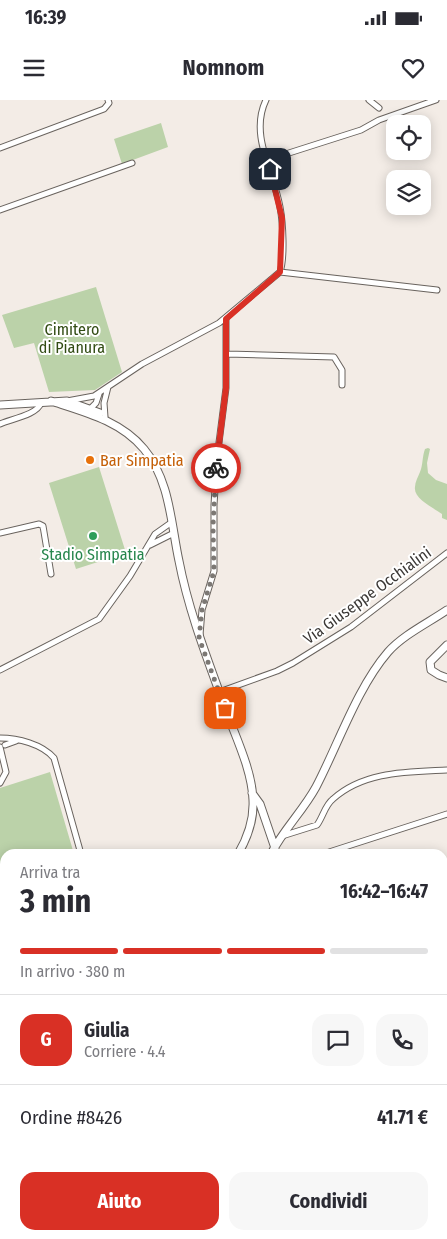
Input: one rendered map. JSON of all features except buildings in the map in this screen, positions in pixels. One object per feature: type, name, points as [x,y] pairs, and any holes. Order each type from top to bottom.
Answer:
[{"type":"street","points":[[0,148],[104,109],[109,103],[108,100]]},
{"type":"street","points":[[66,403],[99,394],[142,364],[226,319],[280,272],[282,218],[259,130],[260,114],[266,100]]},
{"type":"street","points":[[369,100],[379,108]]},
{"type":"street","points":[[267,160],[361,130],[380,120],[436,100]]},
{"type":"street","points":[[0,210],[132,163]]},
{"type":"street","points":[[280,272],[437,290]]},
{"type":"street","points":[[199,638],[202,610],[214,571],[214,505],[217,458],[226,388],[226,319]]},
{"type":"street","points":[[227,354],[334,357],[342,370],[342,385]]},
{"type":"street","points":[[105,418],[104,403],[108,386]]},
{"type":"street","points":[[91,408],[96,404],[99,394]]},
{"type":"street","points":[[91,408],[92,397]]},
{"type":"street","points":[[0,405],[52,401],[91,408],[134,439],[151,458],[162,484],[199,638],[243,757],[252,793],[250,826],[240,849]]},
{"type":"street","points":[[0,424],[33,411],[40,407],[41,402]]},
{"type":"street","points":[[66,403],[105,418]]},
{"type":"street","points":[[0,670],[99,619],[108,608],[154,534],[172,522]]},
{"type":"street","points":[[0,533],[39,524],[44,526],[51,574]]},
{"type":"street","points":[[147,547],[174,533]]},
{"type":"street","name":"Via Giuseppe Occhialini","points":[[219,692],[278,671],[293,663],[357,622],[447,553]]},
{"type":"street","points":[[274,849],[316,786],[347,721],[378,666],[389,651],[447,610]]},
{"type":"street","points":[[446,676],[431,670],[430,662],[447,645]]},
{"type":"street","points":[[1,737],[21,740],[48,752],[56,761],[80,849]]},
{"type":"street","points":[[0,783],[6,772],[2,746],[6,740],[1,737]]},
{"type":"street","points":[[2,746],[21,740]]},
{"type":"street","points":[[282,836],[317,825],[332,799],[343,791],[372,778],[393,773],[447,770]]},
{"type":"street","points":[[252,793],[260,804],[272,849]]},
{"type":"street","points":[[338,849],[447,814]]},
{"type":"green space","points":[[161,123],[168,147],[122,164],[114,139]]},
{"type":"green space","name":"Cimitero di Pianura","points":[[96,287],[122,372],[95,390],[49,392],[34,343],[14,348],[2,315]]},
{"type":"green space","points":[[428,448],[430,449],[427,463],[428,473],[436,480],[447,484],[447,520],[442,518],[442,514],[421,499],[415,491],[424,452]]},
{"type":"green space","name":"Stadio Simpatia","points":[[99,467],[126,553],[76,569],[49,483]]},
{"type":"green space","points":[[50,772],[73,849],[0,849],[0,788]]},
{"type":"way so far","points":[[216,468],[213,526],[214,576],[204,601],[199,638],[225,708]]},
{"type":"place","name":"Bar Simpatia","points":[[90,460]]},
{"type":"place","name":"Stadio Simpatia","points":[[93,536]]},
{"type":"route","points":[[216,468],[226,388],[226,319],[275,279],[282,267],[282,218],[270,169]]}]
